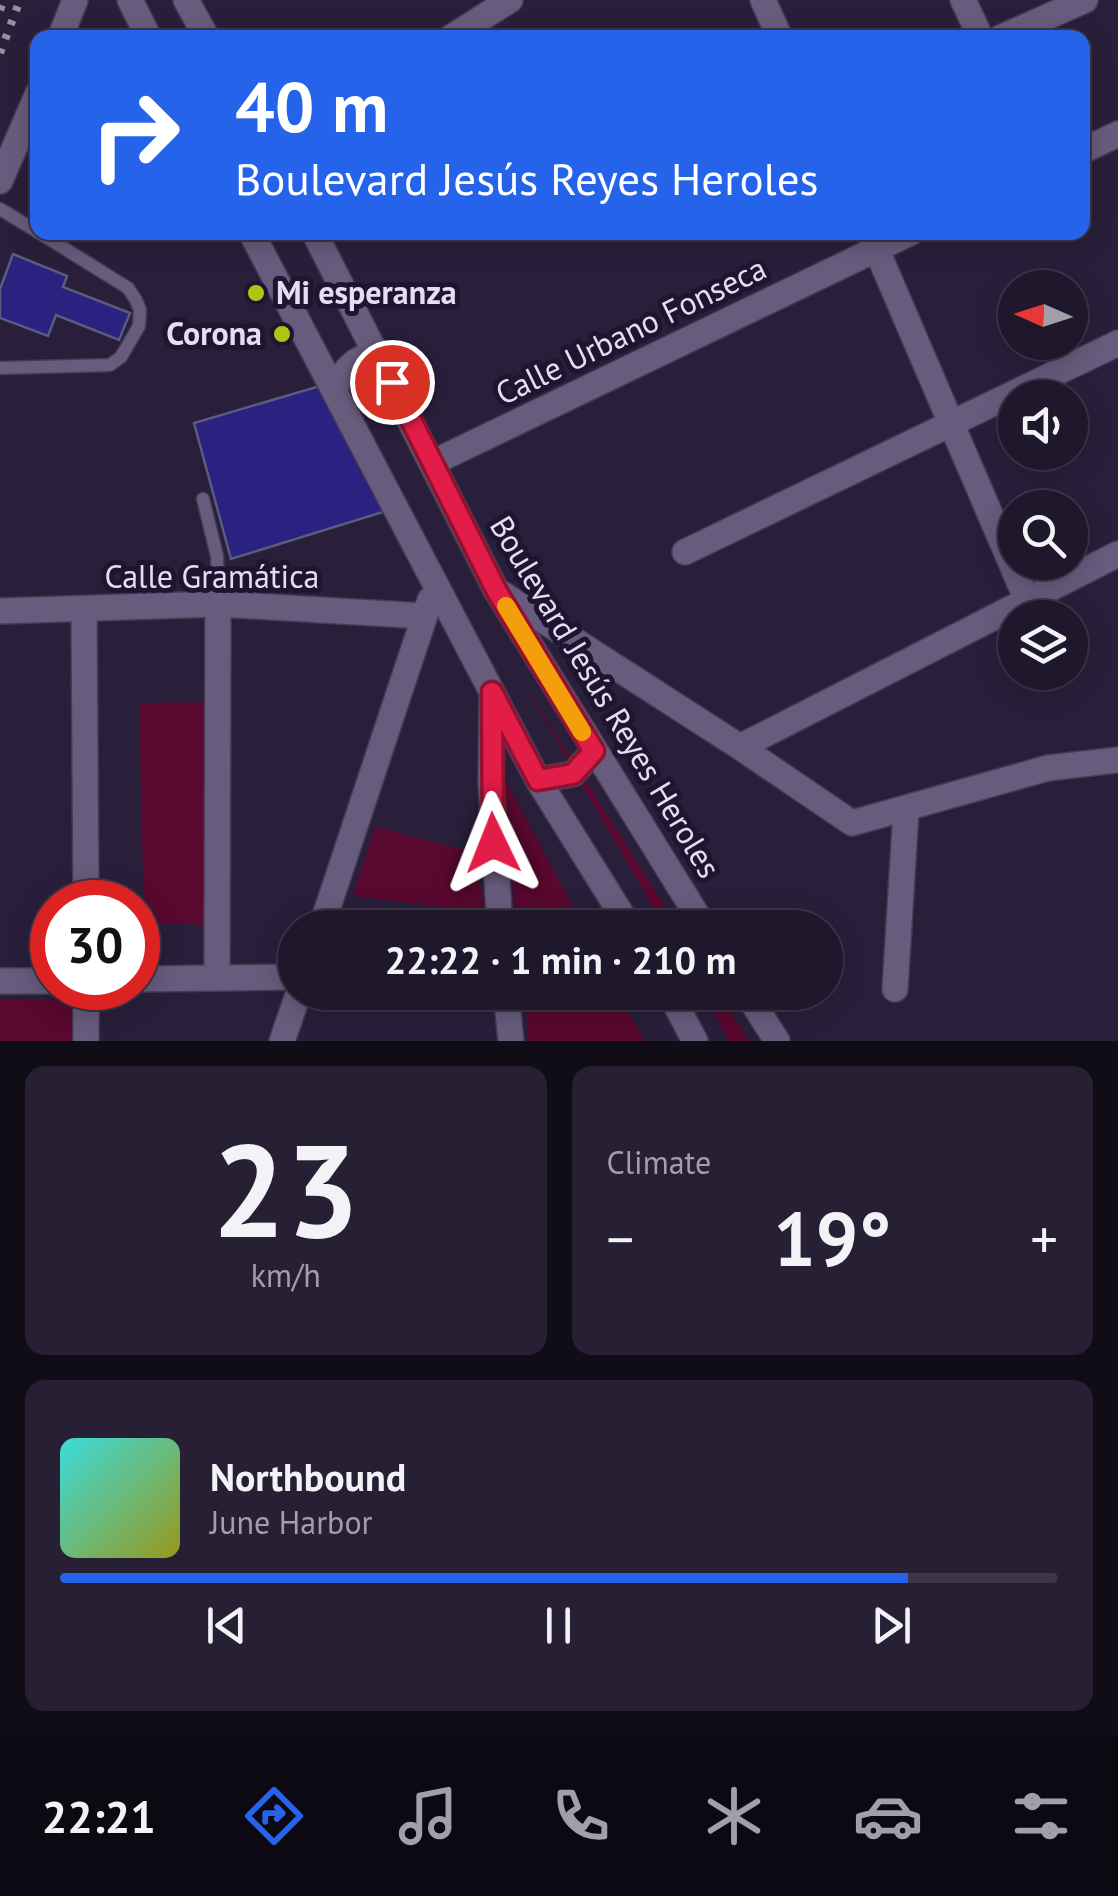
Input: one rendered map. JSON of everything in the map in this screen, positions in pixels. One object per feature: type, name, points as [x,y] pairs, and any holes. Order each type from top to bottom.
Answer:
[{"type":"street","points":[[63,30],[75,0]]},
{"type":"street","points":[[130,0],[145,30]]},
{"type":"street","points":[[186,0],[203,30]]},
{"type":"street","points":[[463,30],[510,0]]},
{"type":"street","points":[[762,0],[776,30]]},
{"type":"street","points":[[963,0],[977,30]]},
{"type":"street","points":[[1018,30],[1084,0]]},
{"type":"street","points":[[0,182],[30,112]]},
{"type":"street","points":[[1090,146],[1118,134]]},
{"type":"street","points":[[255,240],[538,780],[619,910]]},
{"type":"street","name":"Boulevard Jesús Reyes Heroles","points":[[318,240],[496,590],[694,910]]},
{"type":"street","points":[[872,241],[1028,600],[1118,554]]},
{"type":"street","name":"Calle Urbano Fonseca","points":[[432,463],[872,241]]},
{"type":"street","points":[[685,552],[1118,342]]},
{"type":"street","points":[[335,387],[350,365],[378,354]]},
{"type":"street","points":[[326,910],[436,584]]},
{"type":"street","points":[[496,590],[849,822],[906,810],[1048,768],[1118,760]]},
{"type":"street","points":[[217,978],[218,604]]},
{"type":"street","name":"Calle Gramática","points":[[0,610],[218,604],[424,616]]},
{"type":"street","points":[[84,609],[86,880]]},
{"type":"street","points":[[740,747],[998,615]]},
{"type":"street","points":[[492,692],[492,801],[499,910]]},
{"type":"street","points":[[538,780],[573,774],[594,751]]},
{"type":"street","points":[[896,989],[906,810]]},
{"type":"street","points":[[160,979],[278,977]]},
{"type":"street","points":[[0,981],[30,981]]},
{"type":"street","points":[[86,1010],[86,1041]]},
{"type":"street","points":[[282,1041],[293,1010]]},
{"type":"street","points":[[508,1010],[511,1041]]},
{"type":"street","points":[[679,1010],[695,1041]]},
{"type":"street","points":[[757,1010],[777,1041]]},
{"type":"lane","points":[[0,209],[30,227]]},
{"type":"lane","points":[[0,368],[110,365],[121,357],[139,326],[140,310],[128,288],[51,240]]},
{"type":"lane","points":[[203,499],[217,556],[218,604]]},
{"type":"shaded area","points":[[519,675],[667,910],[654,910]]},
{"type":"shaded area","points":[[210,702],[215,925],[160,923],[160,880],[143,880],[139,703]]},
{"type":"shaded area","points":[[502,774],[575,910],[515,910]]},
{"type":"shaded area","points":[[375,827],[473,852],[485,910],[468,910],[353,896]]},
{"type":"shaded area","points":[[0,999],[30,999],[30,1010],[71,1010],[71,1041],[0,1041]]},
{"type":"shaded area","points":[[526,1010],[627,1010],[644,1041],[529,1041]]},
{"type":"shaded area","points":[[712,1010],[730,1010],[749,1041],[729,1041]]},
{"type":"building","points":[[13,254],[67,276],[63,287],[130,313],[119,340],[56,315],[48,336],[0,318],[0,289]]},
{"type":"building","points":[[320,386],[386,511],[231,559],[194,423]]},
{"type":"railway","points":[[0,10],[4,0]]},
{"type":"railway","points":[[0,53],[20,0]]},
{"type":"slow traffic","points":[[506,606],[582,732]]},
{"type":"place","name":"Mi esperanza","points":[[256,293]]},
{"type":"place","name":"Corona","points":[[282,334]]},
{"type":"route","points":[[392,382],[496,590],[594,751],[573,774],[538,780],[492,692],[493,843]]}]
